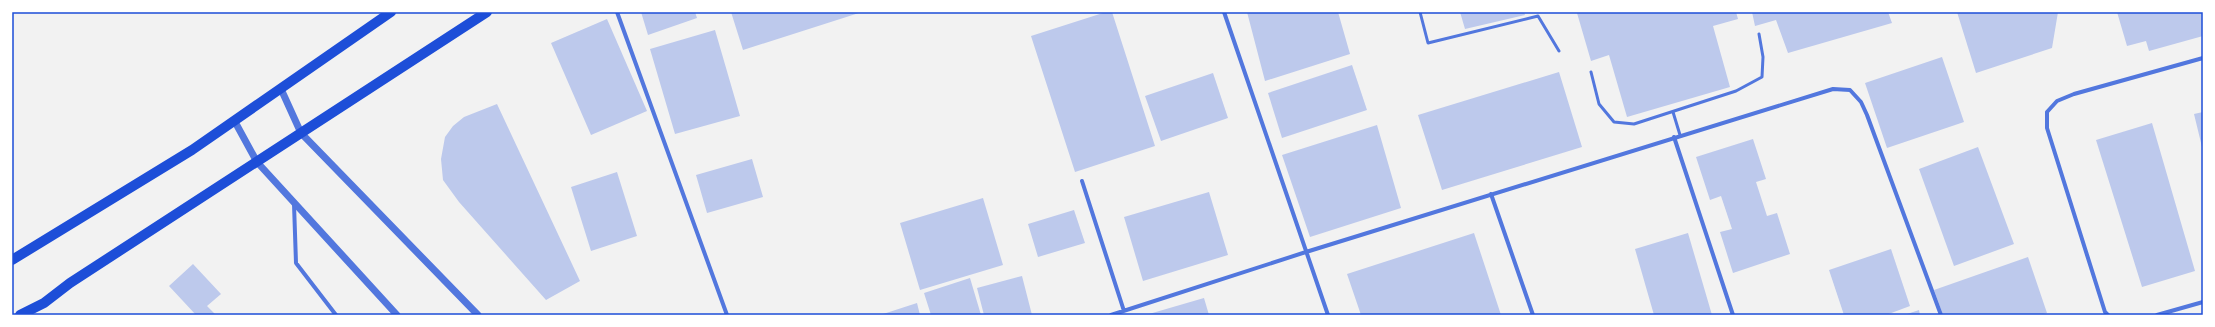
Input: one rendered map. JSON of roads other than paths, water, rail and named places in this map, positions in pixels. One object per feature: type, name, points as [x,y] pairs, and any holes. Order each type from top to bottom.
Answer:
[{"type":"main road","points":[[12,260],[192,150],[391,12]]},
{"type":"main road","points":[[20,315],[44,303],[70,283],[487,12]]},
{"type":"street","points":[[617,12],[727,315]]},
{"type":"street","points":[[1224,12],[1328,315]]},
{"type":"street","points":[[2108,315],[2104,312],[2047,128],[2046,112],[2056,101],[2074,94],[2203,58]]},
{"type":"street","points":[[281,89],[301,133],[478,315]]},
{"type":"street","points":[[1111,315],[1490,194],[1833,89],[1850,90],[1861,102],[1941,315]]},
{"type":"street","points":[[234,120],[257,162],[397,315]]},
{"type":"street","points":[[1674,137],[1733,315]]},
{"type":"street","points":[[1082,181],[1124,311]]},
{"type":"street","points":[[1490,194],[1533,315]]},
{"type":"street","points":[[294,203],[296,263],[336,315]]},
{"type":"street","points":[[2157,315],[2203,302]]},
{"type":"lane","points":[[1420,12],[1428,43],[1538,16],[1559,51]]},
{"type":"lane","points":[[1591,72],[1599,104],[1614,122],[1634,124],[1736,91],[1762,77],[1763,57],[1759,34]]},
{"type":"lane","points":[[1673,112],[1680,135]]}]
